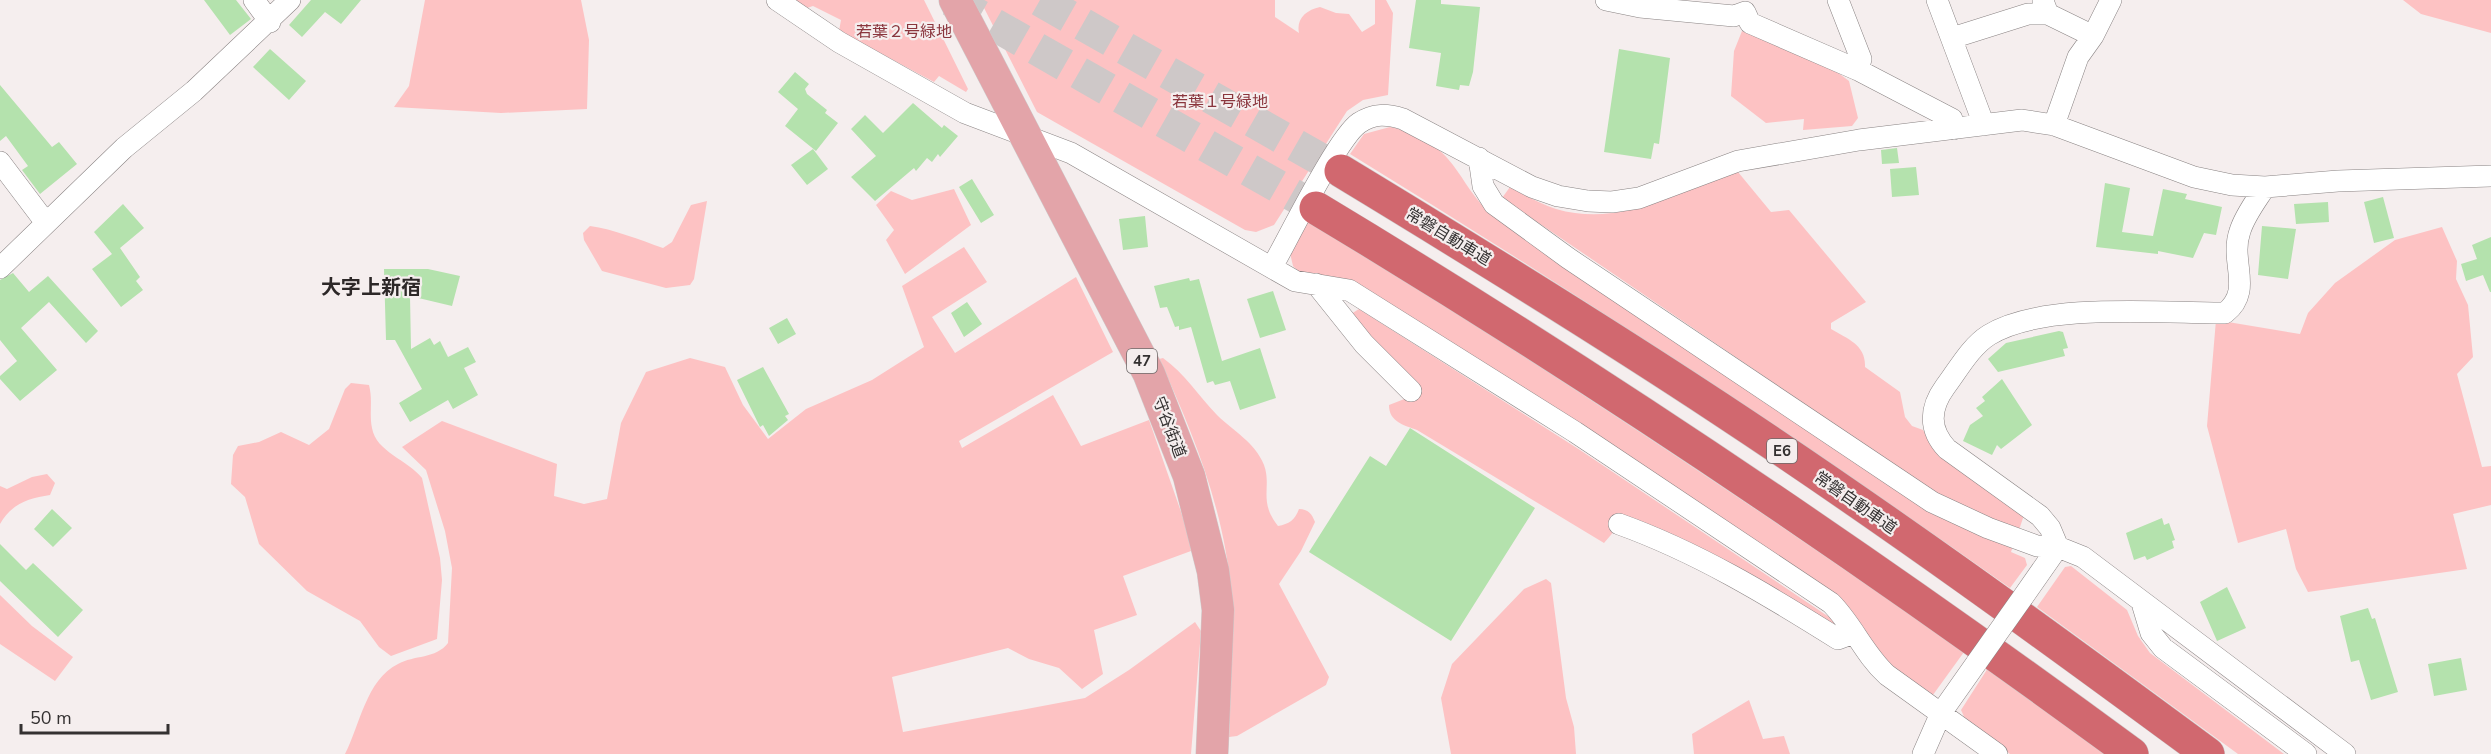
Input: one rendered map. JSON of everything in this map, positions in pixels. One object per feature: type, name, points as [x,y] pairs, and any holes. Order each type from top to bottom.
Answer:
[{"type":"highway","name":"常磐自動車道","points":[[1341,171],[1489,260],[1721,409],[2025,619],[2208,754]]},
{"type":"highway","points":[[1316,208],[1470,300],[1694,445],[1999,656],[2132,754]]},
{"type":"main road","name":"守谷街道","points":[[955,0],[1149,374],[1167,414],[1189,476],[1213,571],[1218,610],[1212,754]]},
{"type":"street","points":[[254,0],[270,21]]},
{"type":"street","points":[[0,268],[124,147],[194,91],[290,0]]},
{"type":"street","points":[[777,0],[839,42],[965,113],[1022,132],[1071,153],[1295,281],[1349,291],[1575,432],[1831,603],[1846,618],[1874,663],[1997,754]]},
{"type":"street","points":[[1606,0],[1734,16],[1743,6],[1750,23],[1858,70],[1952,119],[1954,129]]},
{"type":"street","points":[[1838,0],[1861,59],[1858,70]]},
{"type":"street","points":[[1937,0],[1984,125]]},
{"type":"street","points":[[2054,125],[2078,57],[2093,36],[2111,0]]},
{"type":"street","points":[[1952,38],[2045,7],[2093,36]]},
{"type":"street","points":[[1272,267],[1349,132],[1365,120],[1383,115],[1403,119],[1532,187],[1558,196],[1612,202],[1639,198],[1738,161],[1859,140],[2022,120],[2054,125],[2194,177],[2232,185],[2265,187],[2338,181],[2491,176]]},
{"type":"street","points":[[1479,158],[1483,186],[1494,204],[1568,258],[1897,480],[1962,518],[2037,546],[2058,547],[2083,557],[2345,754]]},
{"type":"street","points":[[0,162],[46,223]]},
{"type":"street","points":[[2058,547],[2050,528],[2040,516],[1947,449],[1939,440],[1932,420],[1938,396],[1975,347],[1989,335],[2027,319],[2065,314],[2225,313],[2234,306],[2241,290],[2236,257],[2239,232],[2265,187]]},
{"type":"street","points":[[1316,284],[1364,344],[1411,391]]},
{"type":"street","points":[[1619,524],[1657,538],[1718,568],[1838,639],[1854,633]]},
{"type":"street","points":[[1923,754],[1941,713],[2058,547]]},
{"type":"street","points":[[2142,603],[2151,633],[2163,648],[2306,754]]},
{"type":"green space","points":[[425,0],[581,0],[589,40],[587,109],[501,113],[394,107],[409,86]]},
{"type":"green space","name":"若葉２号緑地","points":[[794,0],[924,0],[968,89],[966,92],[939,76],[934,82],[839,31],[841,20],[813,6],[804,9]]},
{"type":"green space","name":"若葉１号緑地","points":[[980,0],[1275,0],[1275,17],[1299,33],[1299,23],[1303,16],[1310,10],[1320,7],[1336,13],[1349,14],[1362,32],[1375,24],[1375,0],[1386,0],[1393,13],[1388,95],[1363,100],[1347,111],[1274,225],[1256,232],[1245,230],[1037,112]]},
{"type":"green space","points":[[2403,0],[2491,0],[2491,33],[2421,14]]},
{"type":"green space","points":[[1742,31],[1833,69],[1849,81],[1858,118],[1852,126],[1803,130],[1804,119],[1766,123],[1731,96],[1734,51]]},
{"type":"green space","points":[[1390,127],[1422,138],[1443,153],[1486,209],[2013,546],[2011,552],[2025,558],[2027,565],[2010,588],[1848,475],[1684,366],[1350,154],[1364,134]]},
{"type":"green space","points":[[1738,172],[1771,212],[1789,210],[1866,302],[1831,323],[1831,329],[1859,348],[1865,359],[1865,367],[1900,392],[1905,417],[1912,426],[1923,430],[1935,448],[2025,512],[2019,530],[1968,509],[1928,488],[1502,198],[1510,187],[1556,209],[1580,214],[1604,214],[1649,205]]},
{"type":"green space","points":[[954,189],[971,225],[905,274],[886,240],[894,230],[876,205],[891,191],[912,200]]},
{"type":"green space","points":[[707,201],[694,279],[690,285],[666,288],[602,271],[584,240],[583,233],[590,226],[617,232],[663,248],[672,242],[691,205]]},
{"type":"green space","points":[[1308,220],[1639,431],[1964,652],[1930,699],[1871,649],[1862,625],[1851,612],[1361,288],[1299,272],[1293,266],[1290,253]]},
{"type":"green space","points":[[2442,227],[2457,261],[2456,279],[2468,305],[2473,357],[2457,374],[2482,467],[2491,466],[2491,505],[2453,514],[2467,569],[2308,592],[2296,569],[2286,529],[2238,543],[2207,426],[2216,320],[2300,334],[2308,313],[2335,283],[2395,240]]},
{"type":"green space","points":[[964,247],[987,282],[932,317],[955,353],[1076,277],[1113,352],[959,441],[962,448],[1053,395],[1081,446],[1149,420],[1187,529],[1191,551],[1123,576],[1137,615],[1094,630],[1103,674],[1082,689],[1059,668],[1029,659],[1008,648],[892,677],[903,732],[1085,698],[1129,670],[1195,622],[1201,631],[1191,754],[345,754],[371,692],[387,671],[404,661],[437,652],[448,643],[452,568],[445,531],[426,470],[402,447],[442,421],[557,464],[554,496],[584,504],[607,499],[621,423],[646,372],[690,358],[725,367],[743,405],[768,439],[806,409],[872,380],[924,347],[902,286]]},
{"type":"green space","points":[[1359,309],[1580,450],[1835,621],[1832,628],[1616,529],[1604,543],[1417,430],[1398,422],[1394,419],[1389,405],[1407,398],[1351,314]]},
{"type":"green space","points":[[1163,358],[1185,378],[1217,415],[1249,443],[1260,457],[1266,473],[1268,509],[1278,526],[1291,521],[1299,509],[1309,512],[1315,522],[1301,551],[1279,584],[1329,677],[1326,685],[1237,736],[1229,737],[1232,613],[1228,565],[1222,534],[1206,474],[1184,415],[1159,359]]},
{"type":"green space","points":[[351,383],[369,385],[372,428],[375,436],[386,450],[422,478],[440,558],[442,580],[437,639],[391,656],[379,647],[360,621],[307,591],[259,544],[245,497],[231,484],[233,455],[238,446],[259,442],[281,432],[309,445],[329,429],[345,389]]},
{"type":"green space","points":[[47,474],[55,483],[50,495],[21,503],[4,517],[0,524],[0,486],[7,489],[32,477]]},
{"type":"green space","points":[[2071,566],[2127,610],[2138,636],[2150,653],[2284,754],[2238,754],[2037,607],[2065,567]]},
{"type":"green space","points":[[1546,579],[1551,583],[1566,698],[1574,727],[1576,754],[1451,754],[1441,698],[1452,664],[1524,589]]},
{"type":"green space","points":[[0,595],[32,626],[73,657],[55,681],[0,644]]},
{"type":"green space","points":[[1988,668],[2106,754],[2010,754],[1967,723],[1961,710]]},
{"type":"green space","points":[[1749,700],[1763,739],[1784,736],[1790,754],[1694,754],[1692,734]]},
{"type":"building","points":[[204,0],[236,0],[251,19],[230,35]]},
{"type":"building","points":[[311,0],[361,0],[341,24],[325,12],[302,37],[289,25]]},
{"type":"building","points":[[1416,0],[1441,0],[1441,4],[1480,7],[1473,72],[1469,86],[1460,85],[1459,90],[1436,86],[1441,53],[1409,48]]},
{"type":"building","points":[[270,49],[306,81],[289,100],[253,67]]},
{"type":"building","points":[[1619,49],[1670,58],[1659,144],[1654,143],[1651,159],[1604,152]]},
{"type":"building","points":[[795,72],[809,84],[805,89],[807,94],[827,110],[825,113],[838,123],[816,151],[785,126],[798,109],[778,92]]},
{"type":"building","points":[[0,85],[52,147],[59,142],[77,164],[40,194],[22,170],[28,166],[6,136],[0,141]]},
{"type":"building","points":[[913,103],[942,128],[944,125],[958,136],[940,157],[938,154],[932,162],[927,158],[916,171],[914,168],[875,201],[851,177],[876,156],[851,129],[865,115],[883,133]]},
{"type":"building","points":[[1897,148],[1899,163],[1882,164],[1881,150]]},
{"type":"building","points":[[813,149],[828,169],[807,185],[791,165]]},
{"type":"building","points":[[1916,167],[1919,195],[1892,197],[1890,169]]},
{"type":"building","points":[[972,179],[994,215],[981,223],[959,187]]},
{"type":"building","points":[[2105,183],[2130,188],[2122,232],[2153,236],[2163,189],[2187,194],[2185,199],[2222,207],[2216,235],[2204,233],[2193,258],[2158,251],[2158,254],[2096,247]]},
{"type":"building","points":[[2383,197],[2394,238],[2374,243],[2364,202]]},
{"type":"building","points":[[2328,202],[2329,222],[2296,224],[2294,204]]},
{"type":"building","points":[[123,204],[144,228],[120,248],[140,277],[136,281],[143,290],[121,307],[92,269],[112,254],[94,232]]},
{"type":"building","points":[[1145,216],[1148,247],[1123,250],[1119,219]]},
{"type":"building","points":[[2262,226],[2296,229],[2288,279],[2258,275]]},
{"type":"building","points":[[2491,237],[2490,292],[2483,275],[2466,281],[2461,264],[2477,259],[2472,245]]},
{"type":"building","points":[[384,269],[428,269],[460,276],[452,306],[410,296],[411,349],[430,338],[434,345],[440,341],[448,357],[468,347],[476,362],[464,368],[478,395],[453,409],[448,400],[410,422],[399,403],[422,389],[395,340],[386,340]]},
{"type":"building","points":[[13,273],[29,292],[48,276],[98,331],[86,343],[49,302],[21,328],[57,370],[20,401],[0,379],[0,376],[17,361],[0,340],[0,280]]},
{"type":"building","points":[[1189,278],[1190,281],[1199,279],[1222,361],[1260,348],[1276,398],[1240,410],[1230,381],[1215,385],[1213,381],[1207,383],[1191,327],[1179,330],[1179,326],[1175,327],[1167,307],[1160,308],[1154,286]]},
{"type":"building","points":[[1273,291],[1286,330],[1260,338],[1247,299]]},
{"type":"building","points":[[967,302],[982,324],[964,337],[951,313]]},
{"type":"building","points":[[787,318],[796,334],[778,344],[769,328]]},
{"type":"building","points":[[2063,332],[2068,348],[2063,349],[2065,356],[1998,372],[1988,359],[2006,343]]},
{"type":"building","points":[[763,367],[789,414],[785,416],[788,420],[769,436],[763,425],[760,427],[737,380]]},
{"type":"building","points":[[2002,379],[2032,425],[2001,449],[1997,445],[1992,455],[1963,441],[1970,425],[1983,416],[1976,408],[1985,401],[1982,397]]},
{"type":"building","points":[[1410,428],[1535,508],[1451,641],[1309,552],[1370,456],[1386,466]]},
{"type":"building","points":[[52,509],[72,528],[53,547],[34,529]]},
{"type":"building","points":[[2162,518],[2164,525],[2169,523],[2175,540],[2172,541],[2174,548],[2147,560],[2145,556],[2134,560],[2126,533]]},
{"type":"building","points":[[0,544],[26,570],[33,563],[83,610],[58,637],[0,581]]},
{"type":"building","points":[[2227,587],[2246,628],[2217,641],[2200,602]]},
{"type":"building","points":[[2368,608],[2372,619],[2375,618],[2398,692],[2371,700],[2359,660],[2351,662],[2340,616]]},
{"type":"building","points":[[2461,658],[2467,690],[2434,696],[2428,664]]},
{"type":"tunnel","points":[[951,0],[1316,208]]},
{"type":"tunnel","points":[[1040,0],[1341,171]]},
{"type":"district","name":"大字上新宿","points":[[371,287]]}]
